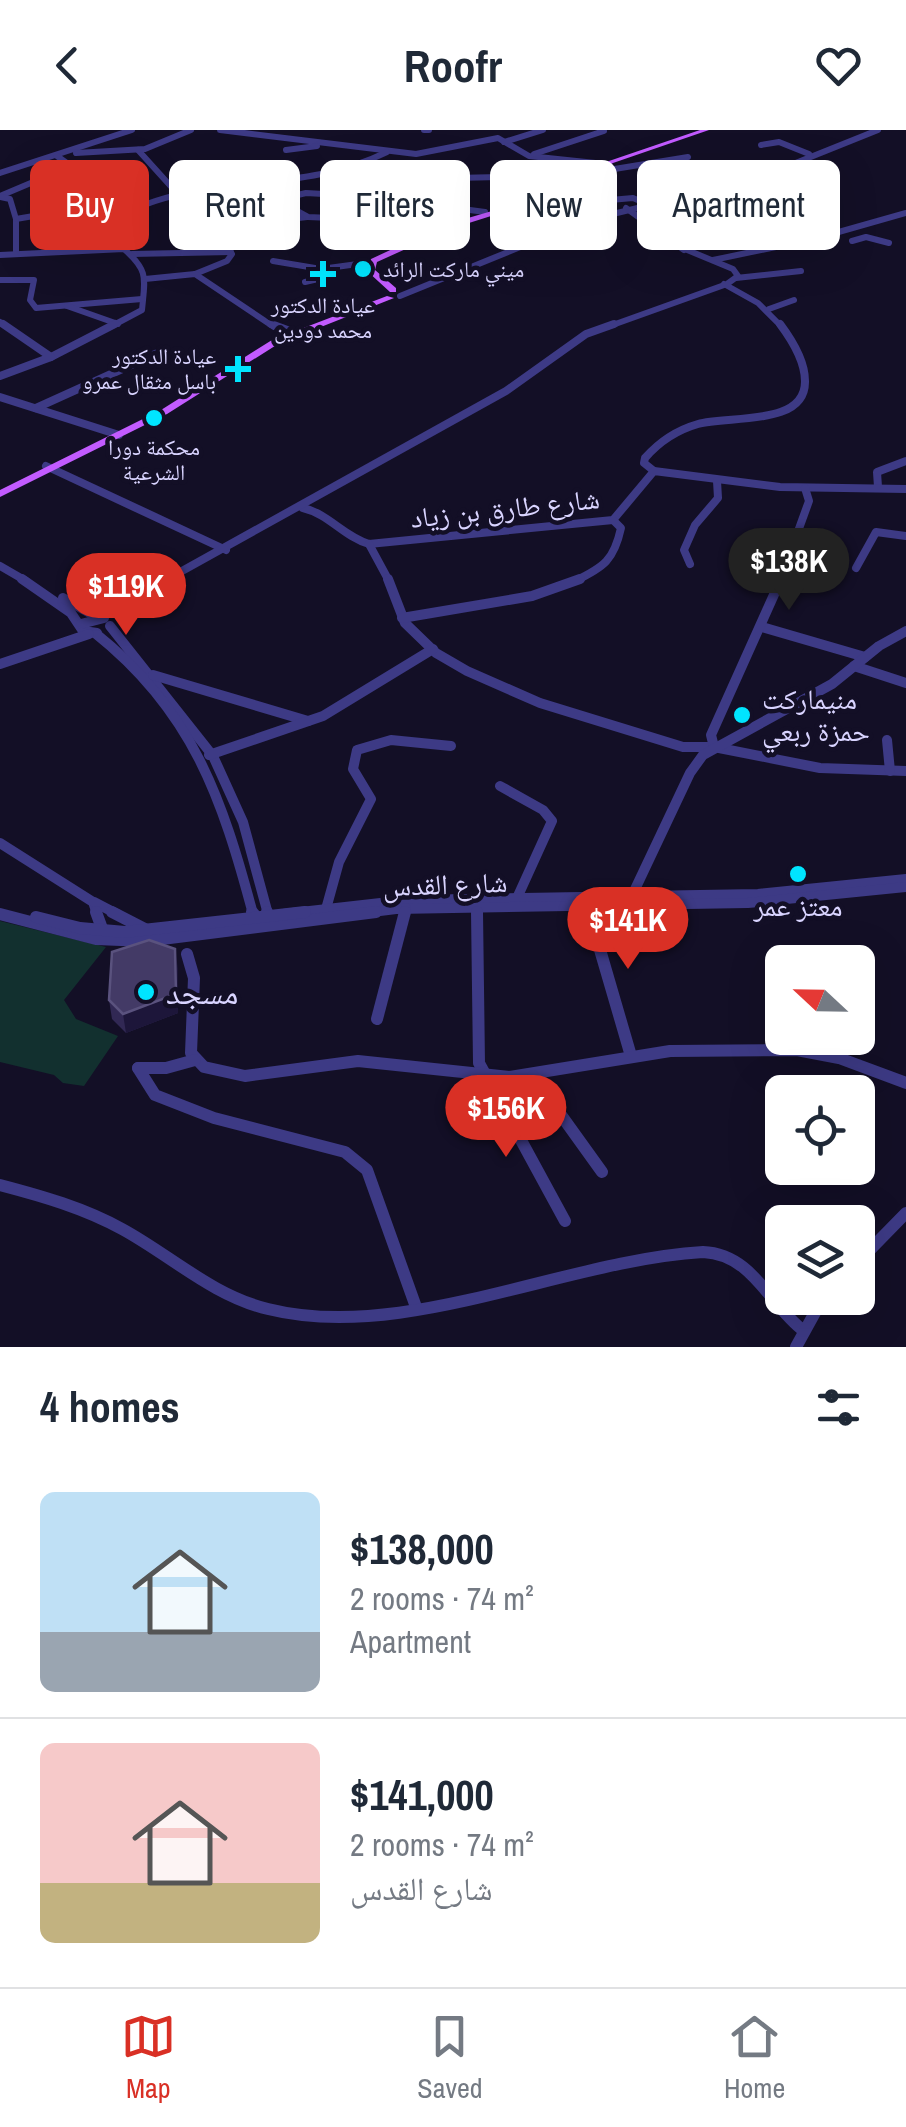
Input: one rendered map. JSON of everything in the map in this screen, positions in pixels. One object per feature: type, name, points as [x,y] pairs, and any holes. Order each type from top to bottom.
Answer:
[{"type":"main road","points":[[614,160],[703,130]]},
{"type":"main road","points":[[390,293],[372,271],[374,262],[490,212]]},
{"type":"main road","points":[[390,293],[368,274],[366,264],[392,250]]},
{"type":"main road","points":[[117,434],[290,332],[390,293]]},
{"type":"main road","points":[[0,491],[164,412],[275,342],[390,293]]},
{"type":"street","points":[[0,173],[132,130]]},
{"type":"street","points":[[66,152],[138,150],[191,130]]},
{"type":"street","points":[[220,130],[431,153],[544,130]]},
{"type":"street","points":[[793,160],[870,130]]},
{"type":"street","points":[[803,160],[878,130]]},
{"type":"street","points":[[529,156],[604,131]]},
{"type":"street","points":[[500,137],[529,156],[569,160]]},
{"type":"street","points":[[761,145],[779,142],[808,154]]},
{"type":"street","points":[[286,150],[333,144]]},
{"type":"street","points":[[138,150],[169,187]]},
{"type":"street","points":[[374,160],[388,151]]},
{"type":"street","points":[[0,196],[71,166],[57,156]]},
{"type":"street","points":[[617,169],[688,158]]},
{"type":"street","points":[[308,217],[278,199],[320,194]]},
{"type":"street","points":[[0,196],[10,200],[16,219],[16,254]]},
{"type":"street","points":[[0,376],[51,357],[142,310],[142,265],[106,231],[106,222],[133,206],[169,198]]},
{"type":"street","points":[[617,205],[637,204]]},
{"type":"street","points":[[617,210],[625,205]]},
{"type":"street","points":[[625,205],[652,231],[736,271],[736,278]]},
{"type":"street","points":[[390,293],[625,205]]},
{"type":"street","points":[[635,214],[637,210]]},
{"type":"street","points":[[840,232],[906,212]]},
{"type":"street","points":[[617,214],[635,214]]},
{"type":"street","points":[[16,219],[30,217]]},
{"type":"street","points":[[300,218],[320,218]]},
{"type":"street","points":[[840,237],[861,244]]},
{"type":"street","points":[[852,241],[866,237],[889,242]]},
{"type":"street","points":[[390,293],[510,250]]},
{"type":"street","points":[[713,262],[764,250]]},
{"type":"street","points":[[0,255],[230,252],[227,260],[195,274],[145,279]]},
{"type":"street","points":[[273,261],[320,269],[366,264]]},
{"type":"street","points":[[713,262],[729,272],[729,278],[721,285]]},
{"type":"street","points":[[305,282],[318,279],[320,269]]},
{"type":"street","points":[[0,664],[110,625],[426,434],[506,392],[586,334],[736,278],[801,271]]},
{"type":"street","points":[[195,274],[290,332]]},
{"type":"street","points":[[0,280],[34,280],[30,301],[34,307],[142,299]]},
{"type":"street","points":[[721,285],[769,309],[794,300]]},
{"type":"street","points":[[66,306],[118,324]]},
{"type":"street","name":"شارع طارق بن زياد","points":[[369,544],[614,520],[633,502],[644,478],[654,470],[644,463],[645,458],[686,427],[714,420],[780,414],[800,401],[806,385],[805,370],[780,320],[769,309]]},
{"type":"street","points":[[0,322],[51,357]]},
{"type":"street","points":[[36,408],[162,350]]},
{"type":"street","points":[[0,397],[117,434]]},
{"type":"street","points":[[878,487],[877,472],[906,461]]},
{"type":"street","points":[[49,467],[229,551]]},
{"type":"street","points":[[654,470],[717,481],[805,488],[906,490]]},
{"type":"street","points":[[690,564],[684,550],[698,520],[716,504],[720,490],[717,481]]},
{"type":"street","points":[[714,747],[711,735],[762,627],[806,511],[809,502],[805,488]]},
{"type":"street","points":[[318,514],[322,497]]},
{"type":"street","points":[[303,508],[318,514],[350,538],[369,544],[380,556],[396,608],[412,632],[462,668],[538,700],[683,747],[714,747],[820,768],[906,771]]},
{"type":"street","points":[[62,641],[81,625],[229,551],[303,508]]},
{"type":"street","points":[[293,517],[318,514]]},
{"type":"street","points":[[402,618],[577,584],[602,568],[618,546],[621,528],[614,520]]},
{"type":"street","points":[[856,568],[876,532],[906,536]]},
{"type":"street","points":[[0,558],[110,625],[212,754],[236,801],[262,920]]},
{"type":"street","points":[[0,566],[68,610],[81,625],[112,645],[146,682],[212,780],[262,920]]},
{"type":"street","points":[[762,627],[865,657]]},
{"type":"street","points":[[630,901],[690,773],[714,747],[816,694],[906,631]]},
{"type":"street","points":[[198,759],[309,722],[364,694],[433,649]]},
{"type":"street","points":[[854,666],[906,683]]},
{"type":"street","points":[[152,675],[309,722]]},
{"type":"street","points":[[326,908],[339,862],[371,799],[352,769],[357,750],[378,740],[451,746]]},
{"type":"street","points":[[887,740],[890,771]]},
{"type":"street","points":[[500,786],[544,810],[552,821],[516,898]]},
{"type":"street","points":[[0,844],[148,936],[187,954],[194,978],[190,1049],[195,1060]]},
{"type":"street","name":"شارع القدس","points":[[148,936],[262,920],[406,908],[630,901],[748,903],[906,883]]},
{"type":"street","name":"شارع القدس","points":[[148,936],[201,934],[326,908],[407,900],[516,898],[586,902]]},
{"type":"street","points":[[93,902],[105,935]]},
{"type":"street","points":[[586,902],[631,1056]]},
{"type":"street","points":[[477,907],[479,1063],[565,1221]]},
{"type":"street","points":[[378,1019],[406,908]]},
{"type":"street","points":[[0,913],[105,935],[148,936]]},
{"type":"street","points":[[187,954],[201,934]]},
{"type":"street","points":[[416,1308],[366,1170],[346,1152],[214,1118],[155,1095],[138,1068],[166,1068],[195,1060],[228,1073],[255,1075],[354,1061],[484,1078],[533,1076],[631,1056],[704,1050],[814,1052],[906,1084]]},
{"type":"street","points":[[533,1076],[602,1172]]},
{"type":"street","points":[[0,1185],[102,1219],[216,1288],[256,1306],[288,1314],[353,1318],[577,1272],[712,1252],[736,1260],[748,1270],[786,1321],[804,1331]]},
{"type":"street","points":[[875,1245],[906,1214]]},
{"type":"street","points":[[796,1347],[813,1315]]},
{"type":"green space","points":[[0,921],[106,947],[64,1000],[76,1019],[118,1036],[84,1086],[0,1062]]},
{"type":"building","name":"مسجد","points":[[149,940],[175,949],[176,994],[123,1014],[109,1000],[112,952]]},
{"type":"place","name":"ميني ماركت الرائد","points":[[363,269]]},
{"type":"place","name":"عيادة الدكتور محمد دودين","points":[[323,274]]},
{"type":"place","name":"عيادة الدكتور باسل مثقال عمرو","points":[[238,369]]},
{"type":"place","name":"محكمة دورا الشرعية","points":[[154,418]]},
{"type":"place","name":"منيماركت حمزة ربعي","points":[[742,715]]},
{"type":"place","name":"معتز عمر","points":[[798,874]]},
{"type":"place","name":"مسجد","points":[[146,992]]}]
